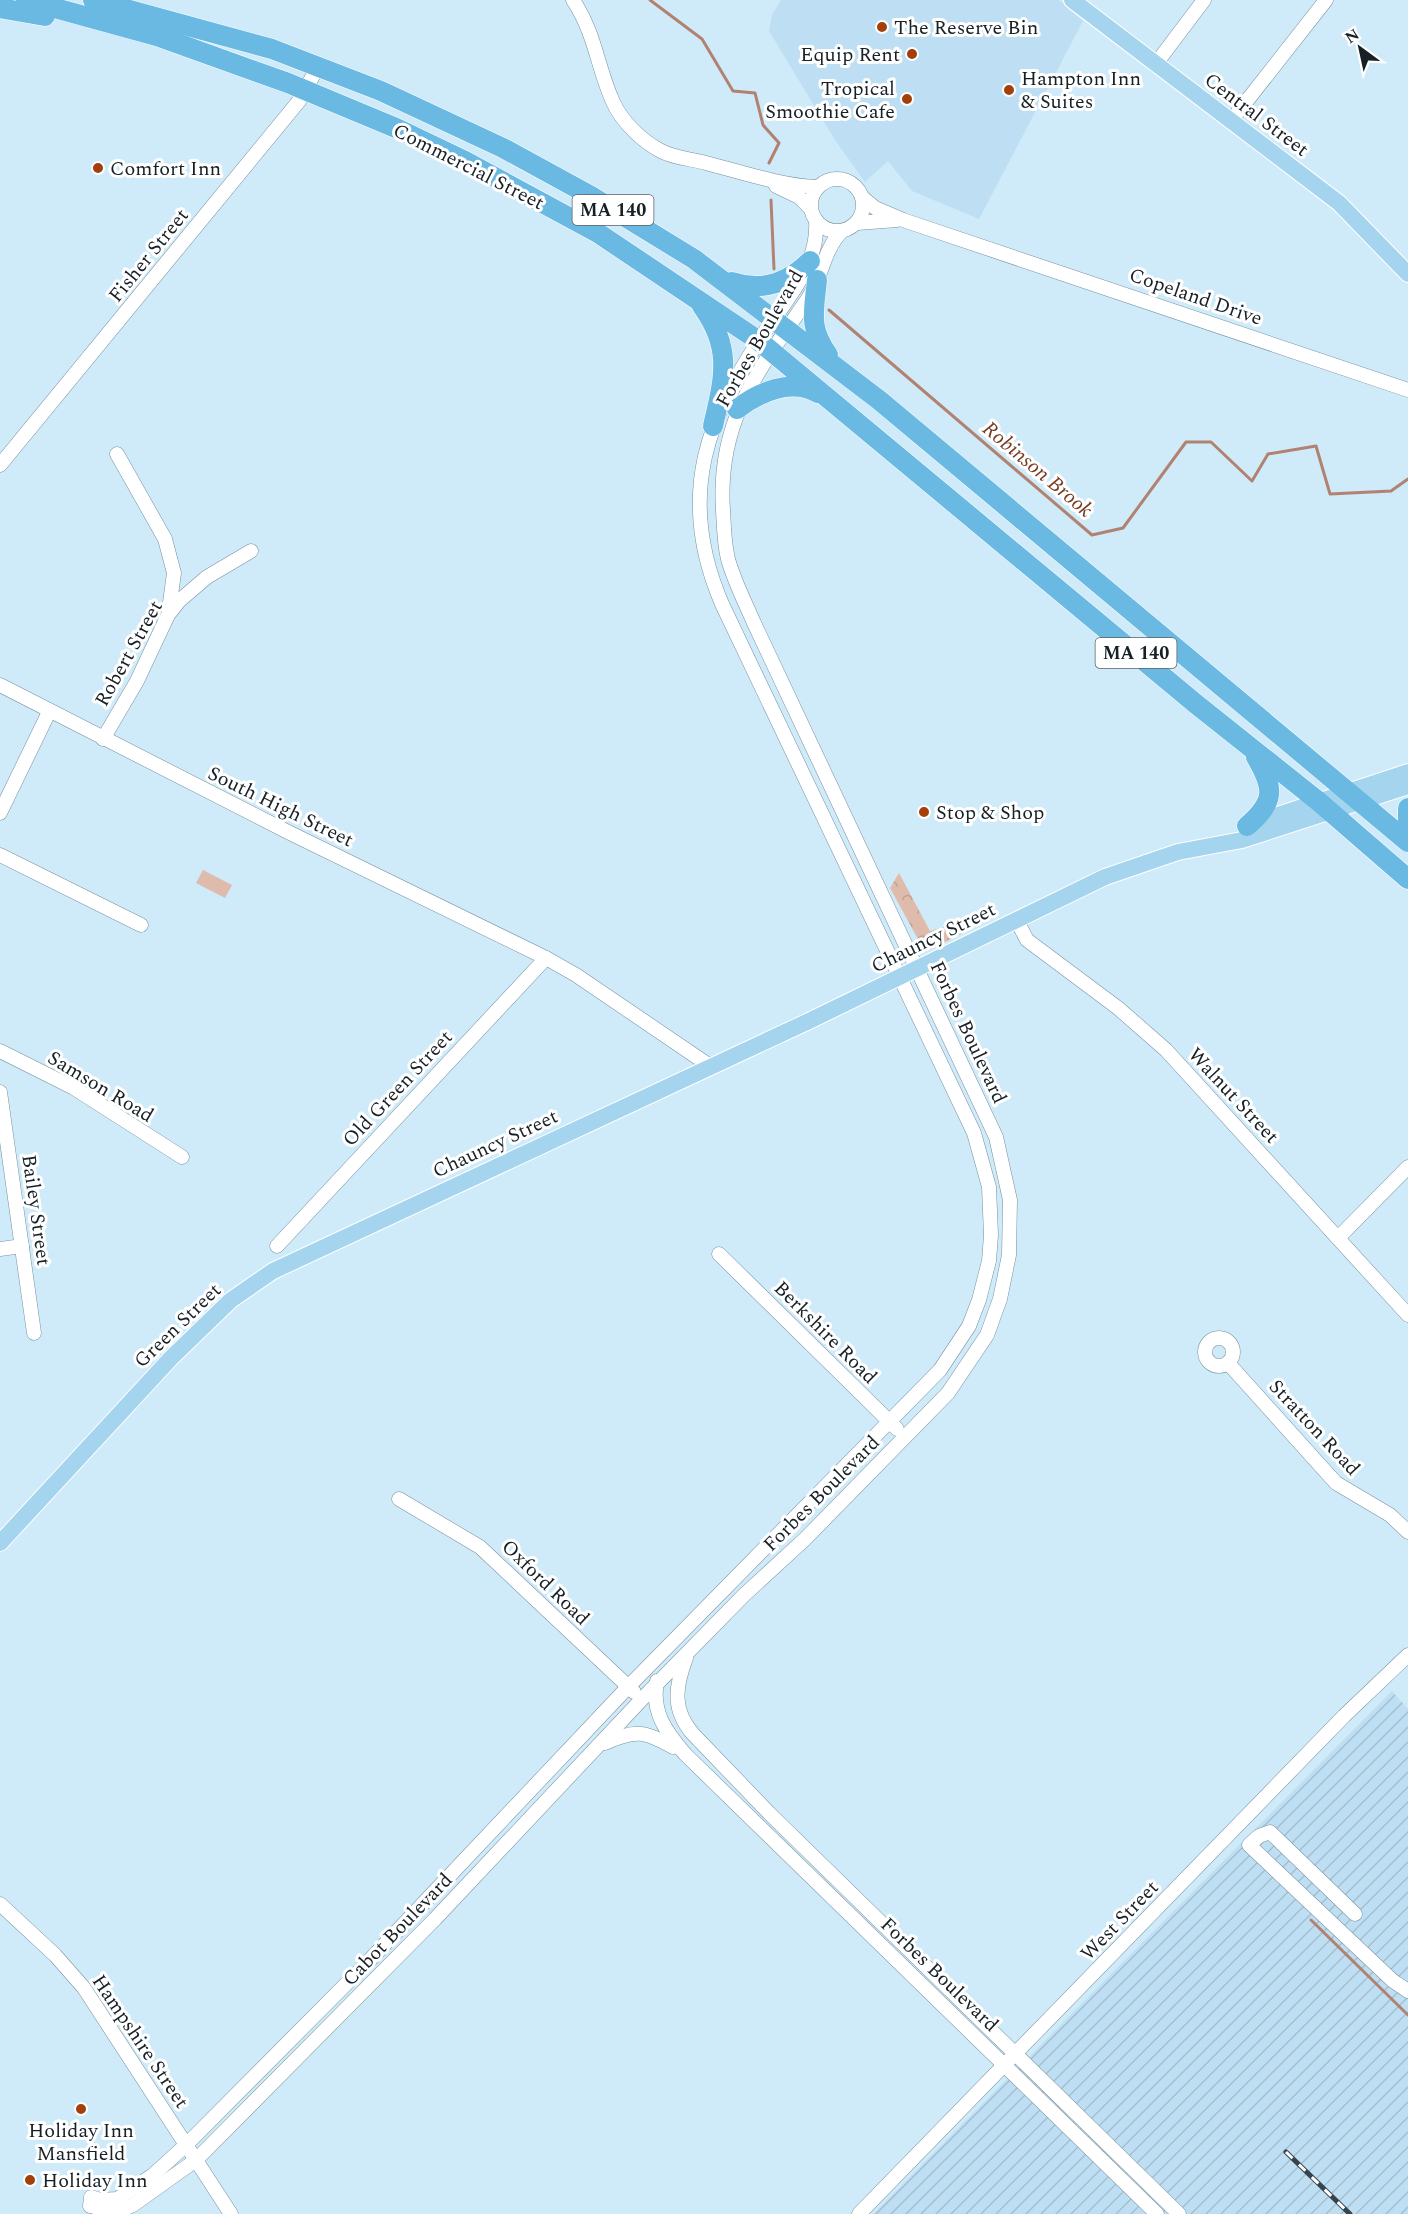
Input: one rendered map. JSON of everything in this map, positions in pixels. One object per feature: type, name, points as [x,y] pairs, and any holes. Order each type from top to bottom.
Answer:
[{"type":"highway","name":"Commercial Street","points":[[26,0],[158,36],[237,63],[306,91],[396,128],[528,194],[597,233],[765,346],[862,429],[1250,747]]},
{"type":"highway","name":"Commercial Street","points":[[93,0],[241,39],[319,65],[503,148],[591,196],[722,279],[834,364],[1353,797]]},
{"type":"highway","points":[[0,8],[158,36]]},
{"type":"highway","points":[[722,279],[745,286],[766,286],[787,280],[810,261]]},
{"type":"highway","points":[[817,280],[812,313],[814,330],[817,339],[834,364]]},
{"type":"highway","points":[[696,299],[714,325],[723,346],[725,368],[713,426]]},
{"type":"highway","points":[[737,409],[757,395],[778,388],[812,390],[831,401]]},
{"type":"highway","points":[[1246,826],[1265,806],[1270,787],[1250,747]]},
{"type":"highway","name":"MA 140","points":[[1250,747],[1408,879]]},
{"type":"highway","name":"MA 140","points":[[1353,797],[1408,842]]},
{"type":"highway","points":[[1408,808],[1408,830]]},
{"type":"main road","name":"Central Street","points":[[1072,0],[1339,203],[1407,271]]},
{"type":"main road","name":"Chauncy Street","points":[[1178,852],[1242,840],[1353,797],[1408,772]]},
{"type":"main road","name":"Chauncy Street","points":[[1353,797],[1408,786]]},
{"type":"main road","name":"Chauncy Street","points":[[428,1197],[918,968],[1117,872],[1246,826],[1324,807]]},
{"type":"main road","name":"Green Street","points":[[0,1543],[161,1368],[240,1292],[293,1261],[428,1197]]},
{"type":"street","points":[[573,0],[596,42],[614,104],[637,132],[664,153],[802,187],[818,187]]},
{"type":"street","points":[[1155,64],[1204,0]]},
{"type":"street","points":[[1231,121],[1326,0]]},
{"type":"street","name":"Fisher Street","points":[[0,465],[306,91],[319,65]]},
{"type":"street","points":[[762,177],[799,197],[825,228],[842,231],[856,223],[903,220]]},
{"type":"street","points":[[813,215],[812,197],[818,187],[828,180],[846,180],[856,187],[862,197],[862,214],[856,223]]},
{"type":"street","name":"Copeland Drive","points":[[862,197],[875,208],[903,220],[1408,390]]},
{"type":"street","name":"Forbes Boulevard","points":[[813,215],[816,230],[810,261],[781,323],[765,346],[736,378],[713,426],[701,472],[700,510],[705,554],[712,582],[974,1133],[987,1173],[991,1235],[987,1274],[969,1326],[940,1370],[891,1423],[669,1645],[657,1685],[656,1706],[667,1734],[685,1754],[1010,2060],[1179,2214]]},
{"type":"street","name":"Forbes Boulevard","points":[[781,323],[809,297],[829,248],[842,231]]},
{"type":"street","name":"Forbes Boulevard","points":[[682,1721],[676,1691],[687,1653],[744,1595],[805,1539],[948,1393],[984,1340],[1000,1299],[1011,1240],[1006,1176],[996,1137],[754,623],[729,562],[724,542],[722,483],[727,441],[737,409],[765,346]]},
{"type":"street","points":[[117,454],[165,539],[174,573],[174,588],[168,615]]},
{"type":"street","name":"Robert Street","points":[[103,739],[136,681],[168,615],[179,601],[200,583],[251,551]]},
{"type":"street","name":"South High Street","points":[[0,685],[103,739],[546,958]]},
{"type":"street","points":[[0,813],[50,712]]},
{"type":"street","points":[[0,855],[141,925]]},
{"type":"street","name":"Walnut Street","points":[[1016,919],[1027,940],[1118,1008],[1166,1050],[1408,1316]]},
{"type":"street","points":[[546,958],[576,975],[710,1066]]},
{"type":"street","name":"Old Green Street","points":[[277,1246],[546,958]]},
{"type":"street","name":"Samson Road","points":[[0,1051],[74,1088],[182,1157]]},
{"type":"street","name":"Bailey Street","points":[[0,1092],[34,1333]]},
{"type":"street","points":[[1338,1238],[1408,1167]]},
{"type":"street","points":[[0,1249],[22,1246]]},
{"type":"street","name":"Berkshire Road","points":[[719,1254],[905,1437]]},
{"type":"street","name":"Stratton Road","points":[[1228,1363],[1336,1483],[1390,1515],[1408,1532]]},
{"type":"street","name":"Oxford Road","points":[[399,1499],[480,1546],[627,1688],[656,1706]]},
{"type":"street","name":"Cabot Boulevard","points":[[669,1645],[359,1971],[186,2145],[117,2206],[133,2205],[196,2160],[435,1919],[687,1653]]},
{"type":"street","name":"West Street","points":[[859,2214],[1233,1830],[1408,1655]]},
{"type":"street","name":"Forbes Boulevard","points":[[656,1706],[682,1721],[1156,2214]]},
{"type":"street","points":[[597,1746],[623,1735],[645,1733],[654,1735],[685,1754]]},
{"type":"street","points":[[1233,1830],[1393,1982],[1408,1991]]},
{"type":"street","points":[[1249,1845],[1259,1836],[1270,1832],[1355,1914]]},
{"type":"street","name":"Hampshire Street","points":[[0,1904],[55,1955],[84,1988],[231,2214]]},
{"type":"shaded area","points":[[781,0],[1059,0],[1083,21],[979,219],[912,191],[888,161],[865,182],[835,140],[769,31],[772,15]]},
{"type":"shaded area","points":[[1392,1691],[1408,1709],[1408,2214],[873,2214]]},
{"type":"green space","points":[[203,870],[232,885],[225,898],[196,883]]},
{"type":"green space","points":[[899,873],[930,931],[967,920],[973,928],[925,952],[890,888]]},
{"type":"waterway","name":"Robinson Brook","points":[[650,0],[702,39],[733,91],[755,93],[763,125],[779,143],[769,163]]},
{"type":"waterway","name":"Robinson Brook","points":[[771,200],[774,269]]},
{"type":"waterway","name":"Robinson Brook","points":[[829,310],[1092,535],[1123,528],[1186,442],[1211,442],[1252,481],[1268,454],[1316,446],[1330,494],[1391,491],[1408,479]]},
{"type":"waterway","points":[[1311,1920],[1408,2015]]},
{"type":"railway","points":[[1286,2152],[1350,2214]]},
{"type":"place","name":"The Reserve Bin","points":[[882,27]]},
{"type":"place","name":"Equip Rent","points":[[912,54]]},
{"type":"place","name":"Hampton Inn & Suites","points":[[1009,90]]},
{"type":"place","name":"Tropical Smoothie Cafe","points":[[907,99]]},
{"type":"place","name":"Comfort Inn","points":[[98,168]]},
{"type":"place","name":"Stop & Shop","points":[[924,812]]},
{"type":"place","name":"Holiday Inn Mansfield","points":[[81,2109]]},
{"type":"place","name":"Holiday Inn","points":[[30,2180]]}]
